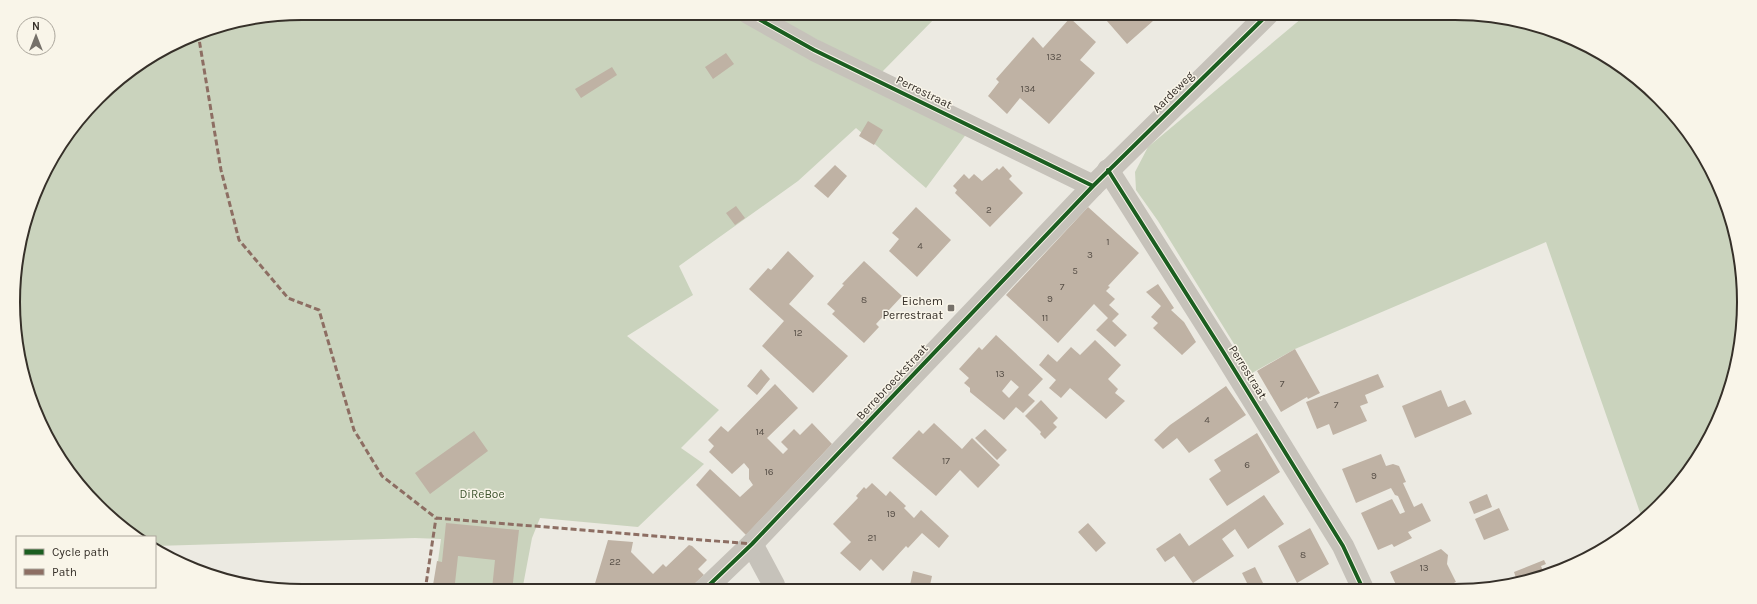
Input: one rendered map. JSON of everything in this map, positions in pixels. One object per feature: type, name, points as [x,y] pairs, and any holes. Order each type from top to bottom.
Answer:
[{"type":"street","name":"Perrestraat","points":[[760,20],[814,50],[1092,186]]},
{"type":"street","name":"Aardeweg","points":[[1092,186],[1262,20]]},
{"type":"street","name":"Perrestraat","points":[[1108,170],[1222,350],[1338,539],[1360,584]]},
{"type":"street","name":"Berrebroeckstraat","points":[[710,584],[752,544],[1092,186]]},
{"type":"street","points":[[752,544],[773,584]]},
{"type":"green space","name":"DiReBoe","points":[[302,20],[748,20],[967,133],[926,188],[856,128],[798,181],[679,266],[693,295],[627,336],[719,410],[681,448],[704,464],[638,527],[540,518],[532,538],[523,584],[435,584],[441,539],[415,538],[161,546],[156,543],[156,536],[145,536],[130,526],[90,488],[78,474],[58,443],[41,410],[25,357],[22,339],[20,302],[22,265],[25,247],[41,194],[58,161],[78,130],[90,116],[130,78],[161,58],[194,41],[247,25],[265,22]]},
{"type":"green space","points":[[779,20],[933,20],[881,73]]},
{"type":"green space","points":[[1300,20],[1455,20],[1492,22],[1510,25],[1546,35],[1580,49],[1627,78],[1667,116],[1679,130],[1699,161],[1716,194],[1722,211],[1732,247],[1735,265],[1737,302],[1735,339],[1732,357],[1722,393],[1708,427],[1679,474],[1641,514],[1546,242],[1295,349],[1252,373],[1158,221],[1136,190],[1135,172],[1148,147]]},
{"type":"building","points":[[1068,20],[1072,20],[1096,42],[1080,60],[1095,73],[1049,124],[1020,98],[1007,114],[988,96],[999,82],[996,79],[1033,37],[1043,48]]},
{"type":"building","points":[[1106,20],[1154,20],[1127,44]]},
{"type":"building","points":[[726,53],[734,64],[713,79],[705,67]]},
{"type":"building","points":[[612,67],[617,75],[581,98],[575,89]]},
{"type":"building","points":[[868,121],[883,130],[874,145],[859,136]]},
{"type":"building","points":[[835,165],[847,176],[828,198],[814,186]]},
{"type":"building","points":[[1003,166],[1012,176],[1009,179],[1023,193],[990,227],[955,193],[957,190],[953,186],[964,174],[969,179],[974,174],[982,181],[997,168],[999,170]]},
{"type":"building","points":[[736,206],[745,218],[735,225],[726,213]]},
{"type":"building","points":[[916,207],[951,240],[917,277],[889,251],[899,239],[892,233]]},
{"type":"building","points":[[1088,207],[1139,253],[1108,286],[1110,287],[1106,291],[1115,299],[1109,305],[1119,314],[1112,321],[1127,335],[1115,347],[1096,330],[1108,318],[1094,304],[1058,343],[1006,295]]},
{"type":"building","points":[[788,251],[814,276],[789,304],[848,356],[813,393],[762,346],[784,321],[749,289],[768,268],[771,270]]},
{"type":"building","points":[[864,261],[902,296],[876,324],[879,327],[864,343],[832,314],[835,311],[827,304],[844,285],[842,284]]},
{"type":"building","points":[[1158,284],[1174,308],[1171,310],[1184,322],[1196,342],[1182,355],[1153,328],[1158,323],[1151,317],[1161,306],[1146,292]]},
{"type":"building","points":[[996,335],[1043,379],[1028,395],[1035,401],[1023,413],[1016,407],[1004,420],[970,392],[970,388],[964,383],[969,378],[959,369],[979,347],[982,350]],"holes":[[[1011,380],[1019,387],[1009,398],[1002,391]]]},
{"type":"building","points":[[1095,340],[1121,365],[1108,379],[1118,389],[1115,393],[1125,401],[1106,419],[1070,388],[1061,398],[1049,388],[1056,380],[1039,365],[1048,354],[1057,362],[1071,347],[1080,355]]},
{"type":"building","points":[[1295,349],[1320,393],[1308,399],[1307,397],[1281,412],[1257,371]]},
{"type":"building","points":[[761,369],[770,379],[757,395],[747,386]]},
{"type":"building","points":[[1378,374],[1384,387],[1365,395],[1368,403],[1360,406],[1367,421],[1333,435],[1329,424],[1317,429],[1306,402]]},
{"type":"building","points":[[775,384],[798,408],[767,438],[783,454],[788,449],[781,442],[794,429],[800,435],[812,423],[832,444],[746,535],[696,485],[710,469],[740,497],[753,485],[749,479],[749,469],[744,463],[732,474],[709,452],[714,446],[708,440],[721,426],[728,432]]},
{"type":"building","points":[[1226,386],[1246,415],[1189,453],[1177,438],[1163,449],[1154,440],[1170,425]]},
{"type":"building","points":[[1441,390],[1448,407],[1465,400],[1472,414],[1415,438],[1402,406]]},
{"type":"building","points":[[1041,400],[1058,418],[1053,423],[1057,427],[1045,439],[1040,434],[1041,432],[1025,416]]},
{"type":"building","points":[[934,423],[962,449],[972,438],[1000,465],[978,488],[960,470],[936,496],[892,458],[919,430],[923,434]]},
{"type":"building","points":[[985,429],[1007,450],[997,460],[975,438]]},
{"type":"building","points":[[474,431],[488,451],[430,494],[415,473]]},
{"type":"building","points":[[1257,433],[1280,472],[1227,506],[1209,479],[1221,471],[1214,460]]},
{"type":"building","points":[[1381,454],[1386,466],[1393,464],[1399,466],[1406,482],[1403,483],[1414,507],[1422,503],[1431,521],[1408,532],[1412,538],[1394,547],[1392,544],[1378,550],[1361,513],[1392,499],[1400,514],[1405,512],[1398,496],[1395,495],[1391,488],[1356,503],[1342,469]]},
{"type":"building","points":[[872,483],[886,496],[890,491],[906,506],[904,508],[914,518],[921,510],[949,536],[939,548],[922,533],[908,548],[906,546],[883,571],[871,559],[860,571],[840,553],[851,542],[833,524],[858,498],[856,496],[864,487],[866,489]]},
{"type":"building","points":[[1487,494],[1492,507],[1474,514],[1469,502]]},
{"type":"building","points":[[1264,495],[1284,524],[1248,549],[1235,529],[1222,539],[1234,556],[1193,583],[1174,556],[1165,562],[1156,549],[1180,533],[1189,546]]},
{"type":"building","points":[[1499,508],[1509,530],[1484,540],[1475,519]]},
{"type":"building","points":[[446,523],[519,530],[513,584],[493,584],[495,560],[458,556],[455,583],[464,584],[433,584],[437,561],[442,562]]},
{"type":"building","points":[[1088,523],[1106,543],[1096,552],[1078,532]]},
{"type":"building","points":[[1310,528],[1329,564],[1297,583],[1278,546]]},
{"type":"building","points":[[608,540],[633,542],[631,552],[653,574],[663,564],[666,567],[689,545],[707,560],[698,569],[704,575],[694,584],[595,584]]},
{"type":"building","points":[[1441,549],[1448,555],[1447,564],[1456,582],[1452,584],[1396,584],[1390,572]]},
{"type":"building","points":[[1544,560],[1546,564],[1541,566],[1543,570],[1516,577],[1514,572]]},
{"type":"building","points":[[1255,567],[1264,584],[1248,584],[1242,573]]},
{"type":"building","points":[[913,571],[932,576],[930,584],[910,584]]},
{"type":"marked path","points":[[199,39],[221,170],[239,240],[288,298],[319,310],[354,430],[382,476],[436,518]]},
{"type":"marked path","points":[[436,518],[752,544]]},
{"type":"marked path","points":[[426,584],[436,518]]},
{"type":"cycle path","points":[[760,20],[814,50],[1093,186]]},
{"type":"cycle path","points":[[710,584],[752,544],[1093,186],[1262,20]]},
{"type":"cycle path","points":[[1108,170],[1222,350],[1343,546],[1361,584]]},
{"type":"place","name":"Eichem Perrestraat","points":[[951,308]]}]
